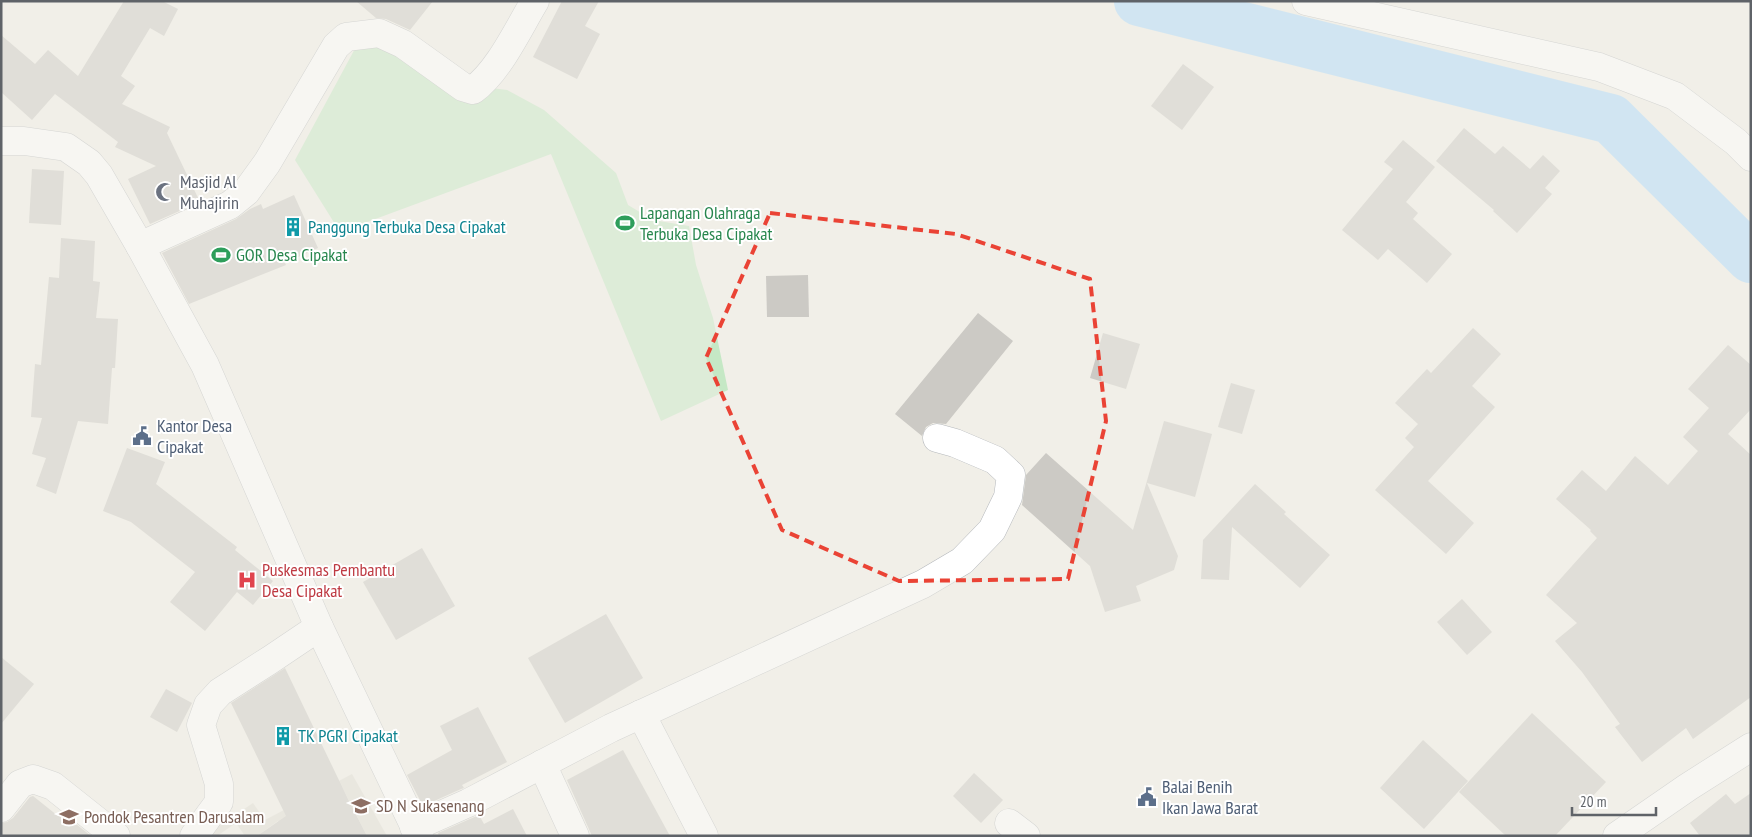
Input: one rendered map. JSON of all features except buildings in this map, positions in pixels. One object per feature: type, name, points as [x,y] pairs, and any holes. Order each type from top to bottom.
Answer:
[{"type":"street","points":[[140,246],[230,204],[246,192],[267,163],[336,46],[346,37],[379,33],[403,44],[463,87],[473,90],[483,83],[501,58],[535,1]]},
{"type":"street","points":[[1306,1],[1599,67],[1675,96],[1736,142],[1751,157]]},
{"type":"street","points":[[1,141],[24,141],[66,146],[89,163],[99,175],[140,246],[204,366],[319,626],[416,832],[611,728],[923,584],[962,561],[992,530],[1008,497],[1011,475],[995,460],[938,438]]},
{"type":"street","points":[[194,836],[219,802],[219,784],[201,724],[208,705],[220,692],[319,626]]},
{"type":"street","points":[[642,714],[704,836]]},
{"type":"street","points":[[1617,836],[1688,787],[1751,747]]},
{"type":"street","points":[[542,764],[575,836]]},
{"type":"street","points":[[1,808],[20,784],[33,779],[53,786],[116,836]]},
{"type":"highlighted area","points":[[770,213],[956,234],[1090,279],[1106,421],[1068,579],[899,581],[782,530],[706,358]]},
{"type":"shaded area","name":"SD N Sukasenang","points":[[352,774],[387,836],[367,836],[342,787],[288,836],[278,821],[257,836],[245,836],[236,823],[217,836],[204,836],[253,803],[265,820]]},
{"type":"green space","name":"Lapangan Olahraga Terbuka Desa Cipakat","points":[[364,32],[467,85],[507,90],[544,110],[616,173],[628,205],[653,220],[689,226],[696,265],[713,318],[728,390],[661,421],[551,154],[340,232],[295,160]]},
{"type":"waterway","points":[[1139,1],[1611,119],[1751,258]]},
{"type":"place","name":"Masjid Al Muhajirin","points":[[165,192]]},
{"type":"place","name":"Lapangan Olahraga Terbuka Desa Cipakat","points":[[625,223]]},
{"type":"place","name":"Panggung Terbuka Desa Cipakat","points":[[293,227]]},
{"type":"place","name":"GOR Desa Cipakat","points":[[221,255]]},
{"type":"place","name":"Kantor Desa Cipakat","points":[[142,436]]},
{"type":"place","name":"Puskesmas Pembantu Desa Cipakat","points":[[247,580]]},
{"type":"place","name":"TK PGRI Cipakat","points":[[283,736]]},
{"type":"place","name":"Balai Benih Ikan Jawa Barat","points":[[1147,797]]},
{"type":"place","name":"SD N Sukasenang","points":[[361,806]]},
{"type":"place","name":"Pondok Pesantren Darusalam","points":[[69,817]]}]
